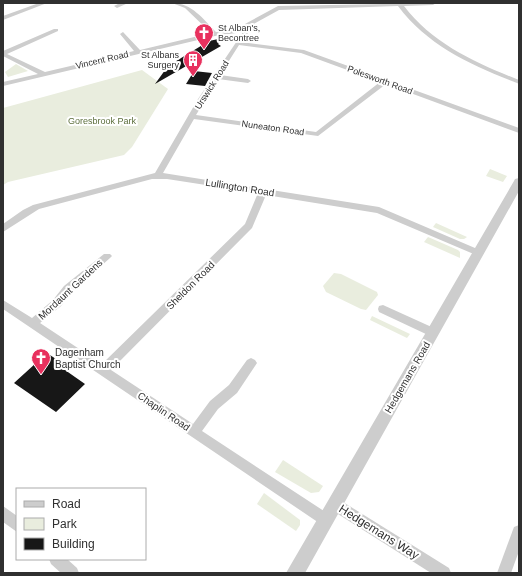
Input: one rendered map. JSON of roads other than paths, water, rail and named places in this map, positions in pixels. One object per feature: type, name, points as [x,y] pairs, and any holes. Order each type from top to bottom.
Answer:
[{"type":"street","points":[[3,18],[44,3]]},
{"type":"street","points":[[117,6],[125,3]]},
{"type":"street","points":[[175,3],[187,7],[215,34]]},
{"type":"street","points":[[277,6],[433,3]]},
{"type":"street","points":[[399,4],[410,18],[429,36],[464,58],[519,82]]},
{"type":"street","name":"Urswick Road","points":[[158,175],[237,43],[248,29],[247,25],[277,6]]},
{"type":"street","name":"Vincent Road","points":[[3,84],[215,34],[248,29]]},
{"type":"street","points":[[3,54],[56,30]]},
{"type":"street","points":[[123,34],[138,52]]},
{"type":"street","name":"Polesworth Road","points":[[237,43],[302,51],[519,131]]},
{"type":"street","points":[[3,54],[43,74]]},
{"type":"street","points":[[217,77],[248,81]]},
{"type":"street","name":"Nuneaton Road","points":[[192,117],[318,134],[385,82]]},
{"type":"street","name":"Lullington Road","points":[[3,229],[26,212],[36,207],[158,175],[379,210],[479,252]]},
{"type":"street","name":"Hedgemans Road","points":[[295,573],[519,181]]},
{"type":"street","name":"Sheldon Road","points":[[104,370],[250,226],[263,191]]},
{"type":"street","name":"Mordaunt Gardens","points":[[33,323],[57,303],[68,289],[107,256]]},
{"type":"street","name":"Chaplin Road","points":[[3,304],[104,370],[325,520]]},
{"type":"street","points":[[383,309],[432,332]]},
{"type":"street","points":[[194,431],[214,405],[233,389],[251,363]]},
{"type":"street","name":"Hedgemans Way","points":[[335,504],[444,573]]},
{"type":"street","points":[[3,513],[16,524]]},
{"type":"street","points":[[504,573],[519,532]]},
{"type":"street","points":[[57,560],[72,573]]},
{"type":"place","name":"St Alban's, Becontree","points":[[204,50]]},
{"type":"place","name":"St Albans Surgery","points":[[193,77]]},
{"type":"place","name":"Dagenham Baptist Church","points":[[41,375]]},
{"type":"park label","name":"Goresbrook Park","points":[[102,121]]}]
